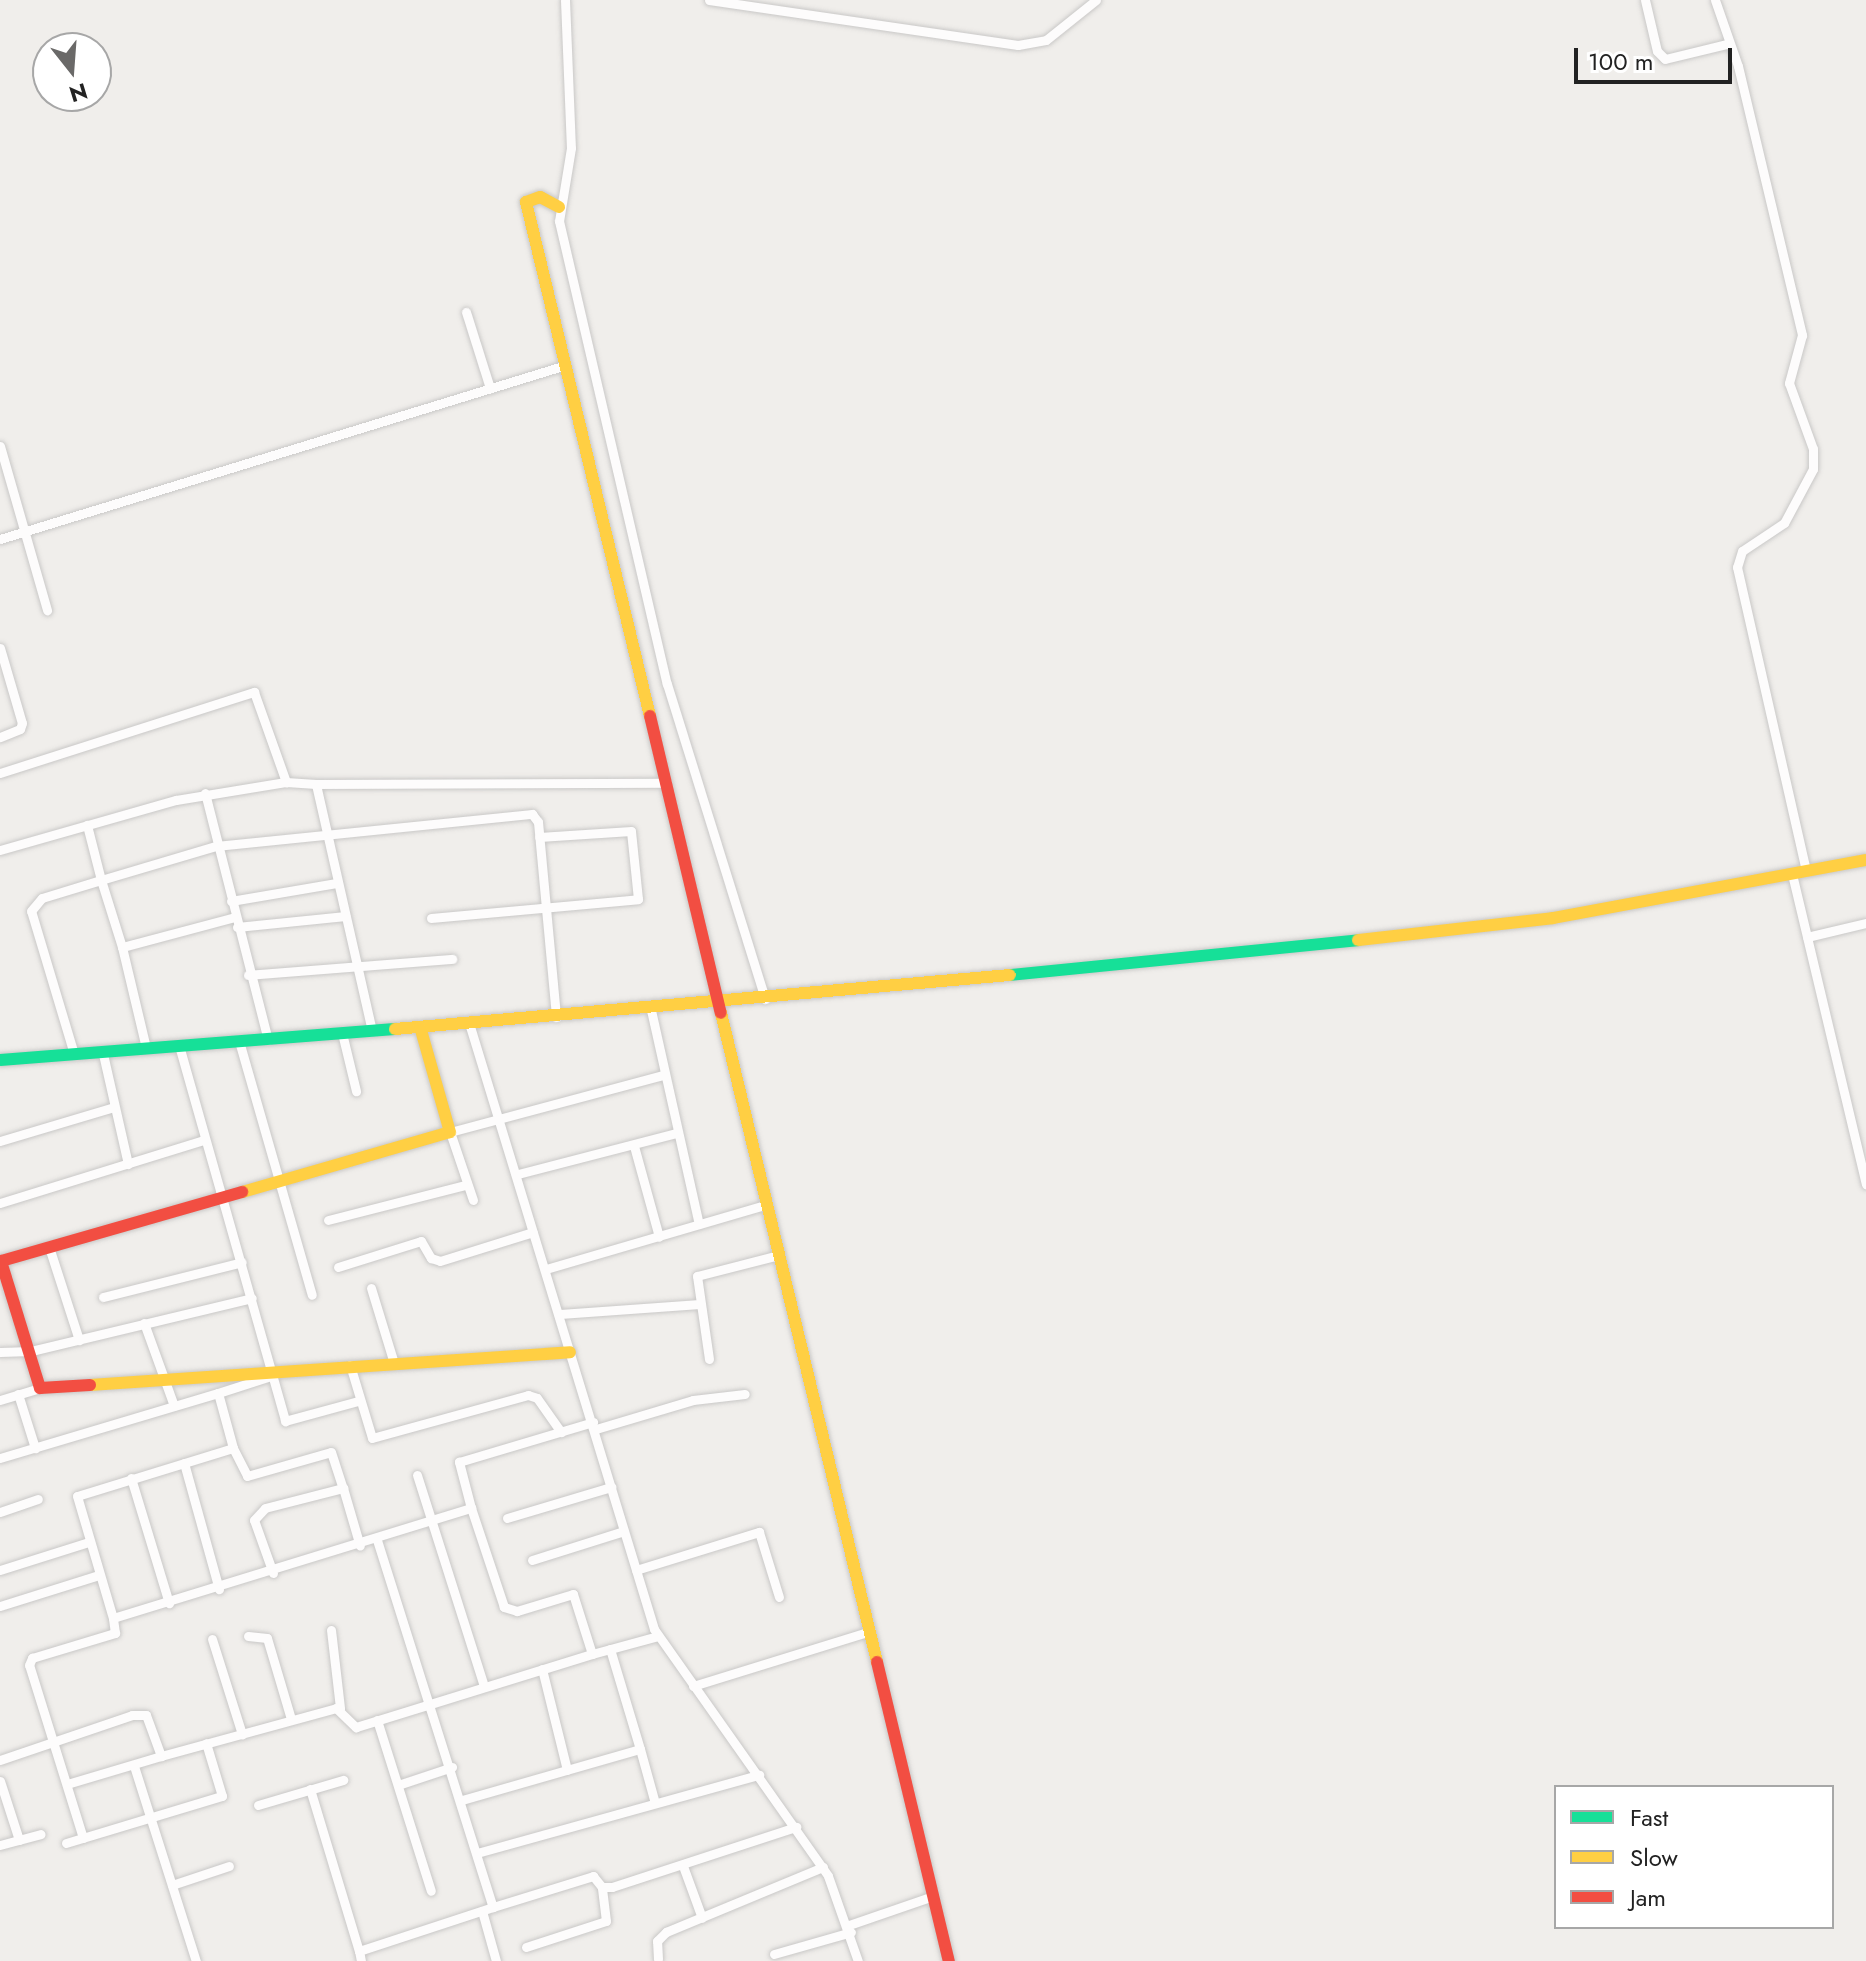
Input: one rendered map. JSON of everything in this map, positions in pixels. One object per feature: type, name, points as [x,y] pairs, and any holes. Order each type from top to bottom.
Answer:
[{"type":"street","points":[[565,0],[571,148],[568,184],[559,207],[649,615],[765,999]]},
{"type":"street","points":[[709,0],[1018,45],[1046,40],[1096,0]]},
{"type":"street","points":[[1645,0],[1657,51],[1665,59],[1727,44]]},
{"type":"street","points":[[1715,0],[1727,44],[1738,66],[1797,311],[1801,345],[1789,383],[1814,455],[1813,469],[1788,517],[1742,551],[1737,567],[1806,871]]},
{"type":"street","points":[[559,207],[540,197],[526,202],[949,1961]]},
{"type":"street","points":[[466,312],[490,388]]},
{"type":"street","points":[[0,539],[404,419],[566,365]]},
{"type":"street","points":[[0,446],[47,610]]},
{"type":"street","points":[[0,648],[22,723],[20,729],[0,737]]},
{"type":"street","points":[[0,773],[254,692],[286,782]]},
{"type":"street","points":[[0,850],[205,793],[286,782],[667,783]]},
{"type":"street","points":[[316,784],[372,1031]]},
{"type":"street","points":[[205,793],[248,975],[268,1040]]},
{"type":"street","points":[[74,1054],[31,911],[42,898],[216,846],[532,814],[539,837],[556,1017]]},
{"type":"street","points":[[87,825],[122,947],[146,1048]]},
{"type":"street","points":[[431,918],[637,901],[634,836],[626,830],[539,837]]},
{"type":"street","points":[[0,1060],[103,1054],[146,1048],[180,1049],[239,1041],[651,1010],[1520,924],[1866,860]]},
{"type":"street","points":[[1792,874],[1866,1184]]},
{"type":"street","points":[[231,901],[336,883]]},
{"type":"street","points":[[122,947],[236,922],[345,916]]},
{"type":"street","points":[[1807,937],[1866,923]]},
{"type":"street","points":[[248,975],[452,959]]},
{"type":"street","points":[[651,1010],[663,1075],[699,1224]]},
{"type":"street","points":[[469,1023],[501,1115],[533,1232],[658,1636],[823,1867],[850,1928],[858,1961]]},
{"type":"street","points":[[420,1027],[465,1185],[473,1200]]},
{"type":"street","points":[[342,1033],[356,1091]]},
{"type":"street","points":[[239,1041],[312,1295]]},
{"type":"street","points":[[180,1049],[285,1421],[358,1401]]},
{"type":"street","points":[[103,1054],[128,1164]]},
{"type":"street","points":[[40,1388],[0,1259],[501,1115],[663,1075]]},
{"type":"street","points":[[0,1141],[114,1107]]},
{"type":"street","points":[[518,1174],[677,1133]]},
{"type":"street","points":[[0,1203],[204,1140]]},
{"type":"street","points":[[634,1146],[659,1237]]},
{"type":"street","points":[[328,1220],[465,1185]]},
{"type":"street","points":[[546,1269],[765,1205]]},
{"type":"street","points":[[338,1267],[421,1241],[431,1258],[440,1261],[533,1232]]},
{"type":"street","points":[[49,1247],[79,1340]]},
{"type":"street","points":[[709,1359],[697,1280],[701,1273],[779,1255]]},
{"type":"street","points":[[103,1297],[242,1262]]},
{"type":"street","points":[[371,1288],[394,1363]]},
{"type":"street","points":[[0,1352],[31,1351],[252,1298]]},
{"type":"street","points":[[560,1314],[700,1304]]},
{"type":"street","points":[[144,1323],[174,1406]]},
{"type":"street","points":[[0,1400],[40,1388],[570,1352]]},
{"type":"street","points":[[350,1365],[368,1435],[377,1440],[528,1395],[537,1398],[561,1432]]},
{"type":"street","points":[[0,1458],[218,1393],[270,1374]]},
{"type":"street","points":[[218,1393],[233,1448],[247,1476],[331,1452],[360,1546]]},
{"type":"street","points":[[18,1394],[35,1448]]},
{"type":"street","points":[[592,1654],[573,1594],[517,1611],[504,1607],[459,1462],[561,1432],[693,1400],[745,1394]]},
{"type":"street","points":[[83,1838],[29,1661],[115,1633],[77,1496],[233,1448]]},
{"type":"street","points":[[184,1463],[219,1589]]},
{"type":"street","points":[[417,1475],[484,1686]]},
{"type":"street","points":[[131,1478],[169,1603]]},
{"type":"street","points":[[507,1518],[611,1487]]},
{"type":"street","points":[[273,1573],[254,1520],[257,1512],[343,1488]]},
{"type":"street","points":[[0,1512],[38,1499]]},
{"type":"street","points":[[113,1618],[273,1573],[432,1524],[471,1508]]},
{"type":"street","points":[[532,1560],[624,1531]]},
{"type":"street","points":[[636,1570],[759,1532],[779,1597]]},
{"type":"street","points":[[377,1540],[428,1703],[452,1767],[493,1907]]},
{"type":"street","points":[[0,1570],[89,1542]]},
{"type":"street","points":[[0,1606],[99,1575]]},
{"type":"street","points":[[331,1630],[340,1708],[351,1727],[658,1636]]},
{"type":"street","points":[[693,1686],[871,1631]]},
{"type":"street","points":[[248,1636],[267,1638],[291,1719]]},
{"type":"street","points":[[212,1639],[242,1734]]},
{"type":"street","points":[[610,1649],[655,1803]]},
{"type":"street","points":[[542,1669],[567,1770]]},
{"type":"street","points":[[67,1784],[291,1719],[340,1708]]},
{"type":"street","points":[[0,1760],[142,1713],[151,1723],[161,1756]]},
{"type":"street","points":[[377,1720],[431,1891]]},
{"type":"street","points":[[66,1843],[222,1796],[206,1743]]},
{"type":"street","points":[[462,1800],[640,1749]]},
{"type":"street","points":[[134,1766],[196,1961]]},
{"type":"street","points":[[398,1785],[452,1767]]},
{"type":"street","points":[[477,1853],[759,1775]]},
{"type":"street","points":[[258,1805],[343,1780]]},
{"type":"street","points":[[0,1781],[19,1840]]},
{"type":"street","points":[[310,1789],[360,1956],[493,1907],[593,1876],[602,1887],[606,1921],[526,1947]]},
{"type":"street","points":[[602,1887],[683,1866],[796,1827]]},
{"type":"street","points":[[0,1845],[41,1834]]},
{"type":"street","points":[[172,1885],[229,1866]]},
{"type":"street","points":[[683,1866],[702,1918]]},
{"type":"street","points":[[658,1959],[659,1937],[823,1867]]},
{"type":"street","points":[[774,1954],[933,1896]]},
{"type":"street","points":[[482,1911],[496,1961]]},
{"type":"traffic: fast","points":[[1010,975],[1358,940]]},
{"type":"traffic: fast","points":[[0,1060],[395,1029]]},
{"type":"traffic: slow","points":[[559,207],[540,197],[526,202],[650,716]]},
{"type":"traffic: slow","points":[[1358,940],[1553,918],[1866,860]]},
{"type":"traffic: slow","points":[[395,1029],[1010,975]]},
{"type":"traffic: slow","points":[[721,1013],[877,1662]]},
{"type":"traffic: slow","points":[[242,1192],[450,1132],[420,1027]]},
{"type":"traffic: slow","points":[[90,1385],[570,1352]]},
{"type":"traffic: jam","points":[[650,716],[721,1013]]},
{"type":"traffic: jam","points":[[90,1385],[40,1388],[1,1261],[242,1192]]},
{"type":"traffic: jam","points":[[877,1662],[949,1961]]}]
